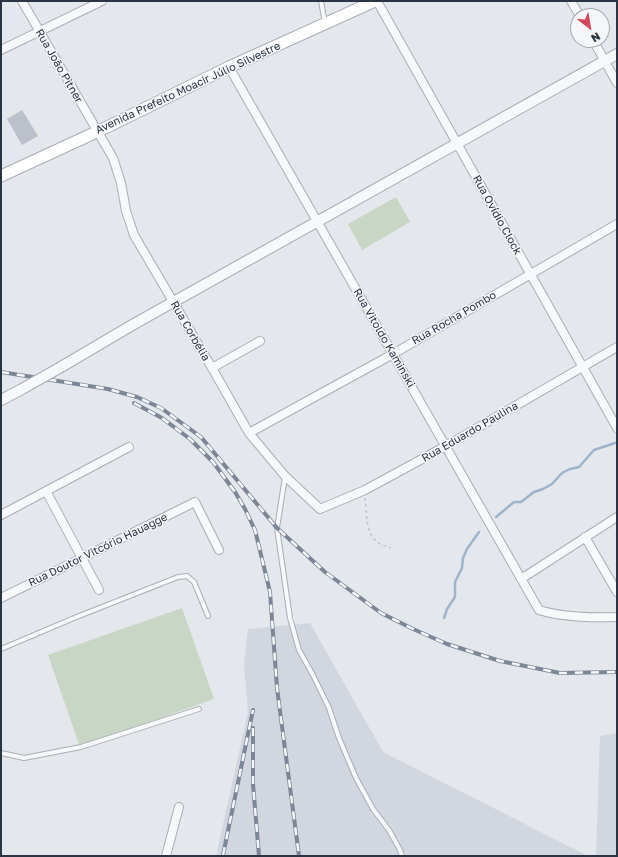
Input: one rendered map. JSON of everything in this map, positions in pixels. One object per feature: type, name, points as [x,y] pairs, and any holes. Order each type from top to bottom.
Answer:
[{"type":"main road","name":"Avenida Prefeito Moacir Júlio Silvestre","points":[[1,176],[229,67],[376,1]]},
{"type":"street","name":"Rua João Pitner","points":[[22,1],[97,131]]},
{"type":"street","points":[[1,50],[102,1]]},
{"type":"street","name":"Rua Ovídio Clock","points":[[376,1],[617,428]]},
{"type":"street","points":[[598,48],[617,83]]},
{"type":"street","points":[[1,400],[617,54]]},
{"type":"street","name":"Rua Vitoldo Kaminski","points":[[229,67],[539,610],[548,613],[599,618],[617,617]]},
{"type":"street","name":"Rua Corbélia","points":[[97,131],[112,158],[121,183],[126,211],[134,235],[249,433],[285,476],[320,509]]},
{"type":"street","name":"Rua Rocha Pombo","points":[[249,433],[393,354],[617,224]]},
{"type":"street","points":[[212,368],[260,341]]},
{"type":"street","name":"Rua Eduardo Paulina","points":[[320,509],[365,490],[446,446],[617,348]]},
{"type":"street","points":[[1,515],[129,447]]},
{"type":"street","points":[[46,491],[99,590]]},
{"type":"street","name":"Rua Doutor Vitcório Hauagge","points":[[1,598],[195,502],[219,550]]},
{"type":"street","points":[[521,579],[617,517]]},
{"type":"street","points":[[585,537],[617,592]]},
{"type":"street","points":[[166,856],[179,807]]},
{"type":"lane","points":[[321,1],[325,24]]},
{"type":"lane","points":[[285,476],[277,528],[290,618],[299,650],[329,708],[339,738],[356,778],[373,809],[389,830],[402,856]]},
{"type":"lane","points":[[1,650],[74,618],[151,587],[187,576],[194,582],[208,616]]},
{"type":"lane","points":[[1,753],[24,758],[82,747],[199,709]]},
{"type":"path","points":[[365,490],[369,530],[373,538],[378,543],[391,548]]},
{"type":"shaded area","points":[[310,623],[383,752],[588,856],[216,856],[248,712],[244,664],[248,629]]},
{"type":"shaded area","points":[[617,733],[617,856],[596,856],[600,736]]},
{"type":"green space","points":[[396,197],[410,222],[362,250],[348,224]]},
{"type":"green space","points":[[182,608],[214,699],[80,747],[48,655]]},
{"type":"building","points":[[22,110],[38,136],[22,145],[7,119]]},
{"type":"waterway","points":[[496,517],[514,502],[521,502],[534,492],[552,484],[562,473],[579,467],[594,450],[615,443]]},
{"type":"waterway","points":[[444,618],[447,609],[455,597],[455,582],[462,568],[463,558],[467,549],[479,532]]},
{"type":"railway","points":[[1,372],[108,389],[137,397],[161,408],[201,437],[277,528],[325,572],[381,613],[413,629],[447,644],[500,661],[560,673],[617,672]]},
{"type":"railway","points":[[134,403],[162,418],[190,439],[213,462],[235,492],[255,530],[270,592],[277,688],[299,856]]},
{"type":"railway","points":[[223,855],[253,710]]},
{"type":"railway","points":[[253,728],[253,784],[259,856]]}]
